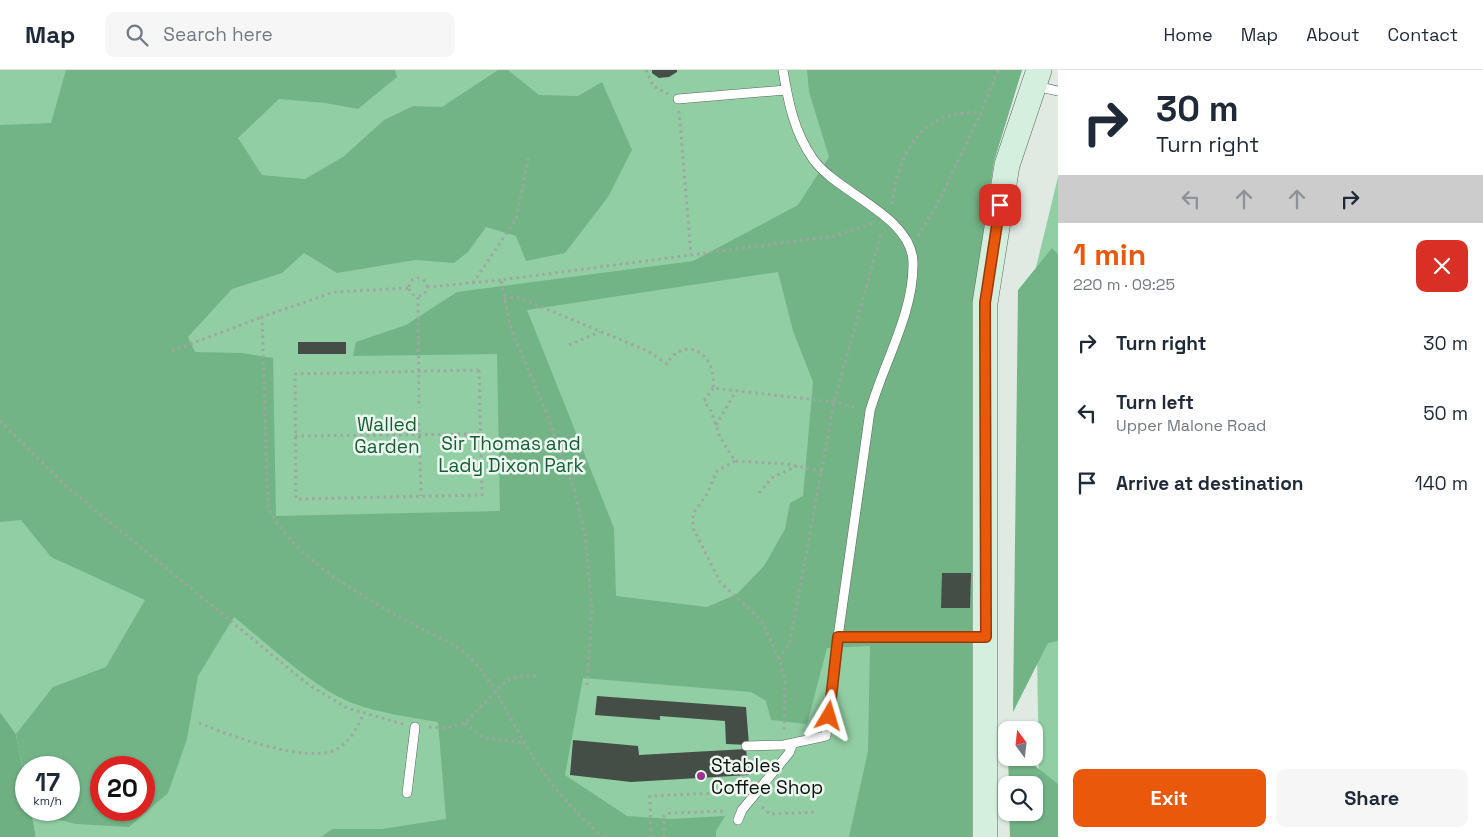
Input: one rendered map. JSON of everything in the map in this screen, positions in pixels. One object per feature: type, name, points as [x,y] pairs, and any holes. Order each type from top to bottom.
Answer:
[{"type":"main road","points":[[985,837],[985,303],[1007,165],[1036,78]]},
{"type":"lane","points":[[746,746],[784,745],[826,736],[870,411],[879,380],[908,304],[913,261],[910,247],[899,230],[886,217],[835,180],[814,160],[798,132],[789,107],[783,70]]},
{"type":"lane","points":[[1036,78],[1058,91]]},
{"type":"lane","points":[[678,100],[786,90]]},
{"type":"lane","points":[[838,637],[986,637]]},
{"type":"lane","points":[[407,792],[415,727]]},
{"type":"lane","points":[[738,820],[742,810],[789,753],[793,743]]},
{"type":"path","points":[[646,70],[653,86],[678,100],[691,255]]},
{"type":"path","points":[[910,247],[937,205],[981,113],[998,70]]},
{"type":"path","points":[[780,660],[790,642],[834,402],[886,217],[892,204],[898,174],[911,145],[927,127],[948,114],[981,113]]},
{"type":"path","points":[[473,283],[516,219],[529,156]]},
{"type":"path","points":[[427,287],[501,280],[835,236],[862,228],[886,217]]},
{"type":"path","points":[[417,278],[423,279],[427,287],[424,295],[418,297],[413,295],[408,288],[410,283],[417,278]]},
{"type":"path","points":[[501,280],[511,329],[545,409],[574,489],[585,534],[592,610],[587,685]]},
{"type":"path","points":[[172,351],[334,292],[408,288]]},
{"type":"path","points":[[418,297],[419,408]]},
{"type":"path","points":[[504,298],[516,297],[527,301],[648,351],[666,364],[671,356],[679,351],[699,352],[708,358],[713,368],[714,388],[704,401],[711,411],[723,444],[736,461]]},
{"type":"path","points":[[262,317],[268,507],[274,521],[303,552],[368,600],[456,647],[474,661],[495,690],[525,743],[558,793],[603,837]]},
{"type":"path","points":[[569,345],[601,332]]},
{"type":"path","points":[[479,370],[482,495],[296,499],[295,374],[418,371],[479,370]]},
{"type":"path","points":[[714,388],[834,402],[870,411]]},
{"type":"path","points":[[716,426],[736,391]]},
{"type":"path","points":[[0,421],[67,487],[309,685],[348,708],[415,727],[445,728],[465,723],[495,690],[506,681],[519,676],[538,676]]},
{"type":"path","points":[[419,423],[421,496]]},
{"type":"path","points":[[296,436],[481,434]]},
{"type":"path","points":[[784,745],[785,681],[780,660],[761,620],[720,582],[692,528],[693,514],[706,494],[717,471],[736,461],[798,466],[822,471]]},
{"type":"path","points":[[758,494],[773,477],[798,466]]},
{"type":"path","points":[[199,723],[244,741],[299,752],[321,754],[335,751],[343,746],[358,726],[364,713]]},
{"type":"path","points":[[465,723],[482,737],[525,743]]},
{"type":"path","points":[[650,796],[651,837]]},
{"type":"path","points":[[664,837],[664,816],[670,813],[742,810]]},
{"type":"green space","name":"Sir Thomas and Lady Dixon Park","points":[[0,70],[1022,70],[994,161],[973,302],[982,837],[36,837],[33,821],[80,821],[80,756],[20,756],[16,734],[0,712]]},
{"type":"green space","name":"Sir Thomas and Lady Dixon Park","points":[[66,70],[395,70],[397,77],[358,109],[325,103],[279,99],[238,138],[262,175],[305,179],[343,157],[384,120],[413,106],[442,107],[498,70],[508,70],[539,95],[578,96],[602,82],[632,150],[608,197],[565,253],[526,261],[516,236],[486,227],[468,252],[454,263],[415,260],[337,273],[304,253],[282,273],[232,289],[188,337],[195,352],[242,353],[273,358],[276,516],[500,511],[497,354],[353,356],[356,342],[406,325],[457,292],[693,261],[798,205],[829,157],[809,92],[807,70],[1022,70],[994,161],[973,302],[982,837],[849,837],[868,751],[870,646],[827,648],[807,724],[771,720],[766,701],[751,692],[583,678],[565,775],[627,816],[671,819],[725,816],[716,831],[716,837],[321,837],[332,829],[382,829],[446,819],[438,722],[373,709],[337,696],[306,676],[234,617],[198,676],[187,739],[168,793],[155,804],[155,756],[90,756],[90,821],[136,821],[129,827],[76,824],[64,821],[80,821],[80,756],[20,756],[16,734],[53,687],[106,667],[145,600],[51,557],[21,520],[0,522],[0,125],[51,123]],"holes":[[[778,272],[793,331],[813,382],[803,496],[790,503],[785,529],[764,566],[737,594],[707,607],[616,596],[614,528],[527,310]]]},
{"type":"green space","points":[[1058,177],[1058,837],[1040,837],[1040,821],[1043,821],[1043,776],[1039,776],[1039,766],[1043,766],[1043,721],[1038,721],[1031,288]]},
{"type":"green space","points":[[1052,248],[1058,254],[1058,641],[1048,643],[1013,712],[1018,290]]},
{"type":"green space","points":[[1008,766],[1035,766],[1058,784],[1058,837],[1010,837],[1009,821],[1043,821],[1043,776],[1009,776]]},
{"type":"shaded area","points":[[0,712],[16,734],[20,756],[15,756],[15,821],[33,821],[36,837],[0,837]]},
{"type":"building","points":[[652,70],[677,70],[677,72],[669,77],[659,78],[652,73]]},
{"type":"building","points":[[298,342],[346,342],[346,354],[298,354]]},
{"type":"building","points":[[942,573],[971,573],[970,608],[941,608]]},
{"type":"building","points":[[597,696],[746,707],[749,745],[726,744],[725,721],[660,716],[660,720],[595,715]]},
{"type":"building","points":[[573,740],[638,746],[639,755],[746,749],[749,775],[631,782],[570,775]]},
{"type":"place","name":"Stables Coffee Shop","points":[[701,776]]},
{"type":"route","points":[[829,716],[838,637],[986,637],[985,303],[1000,205]]},
{"type":"park label","name":"Walled Garden","points":[[387,435]]}]
